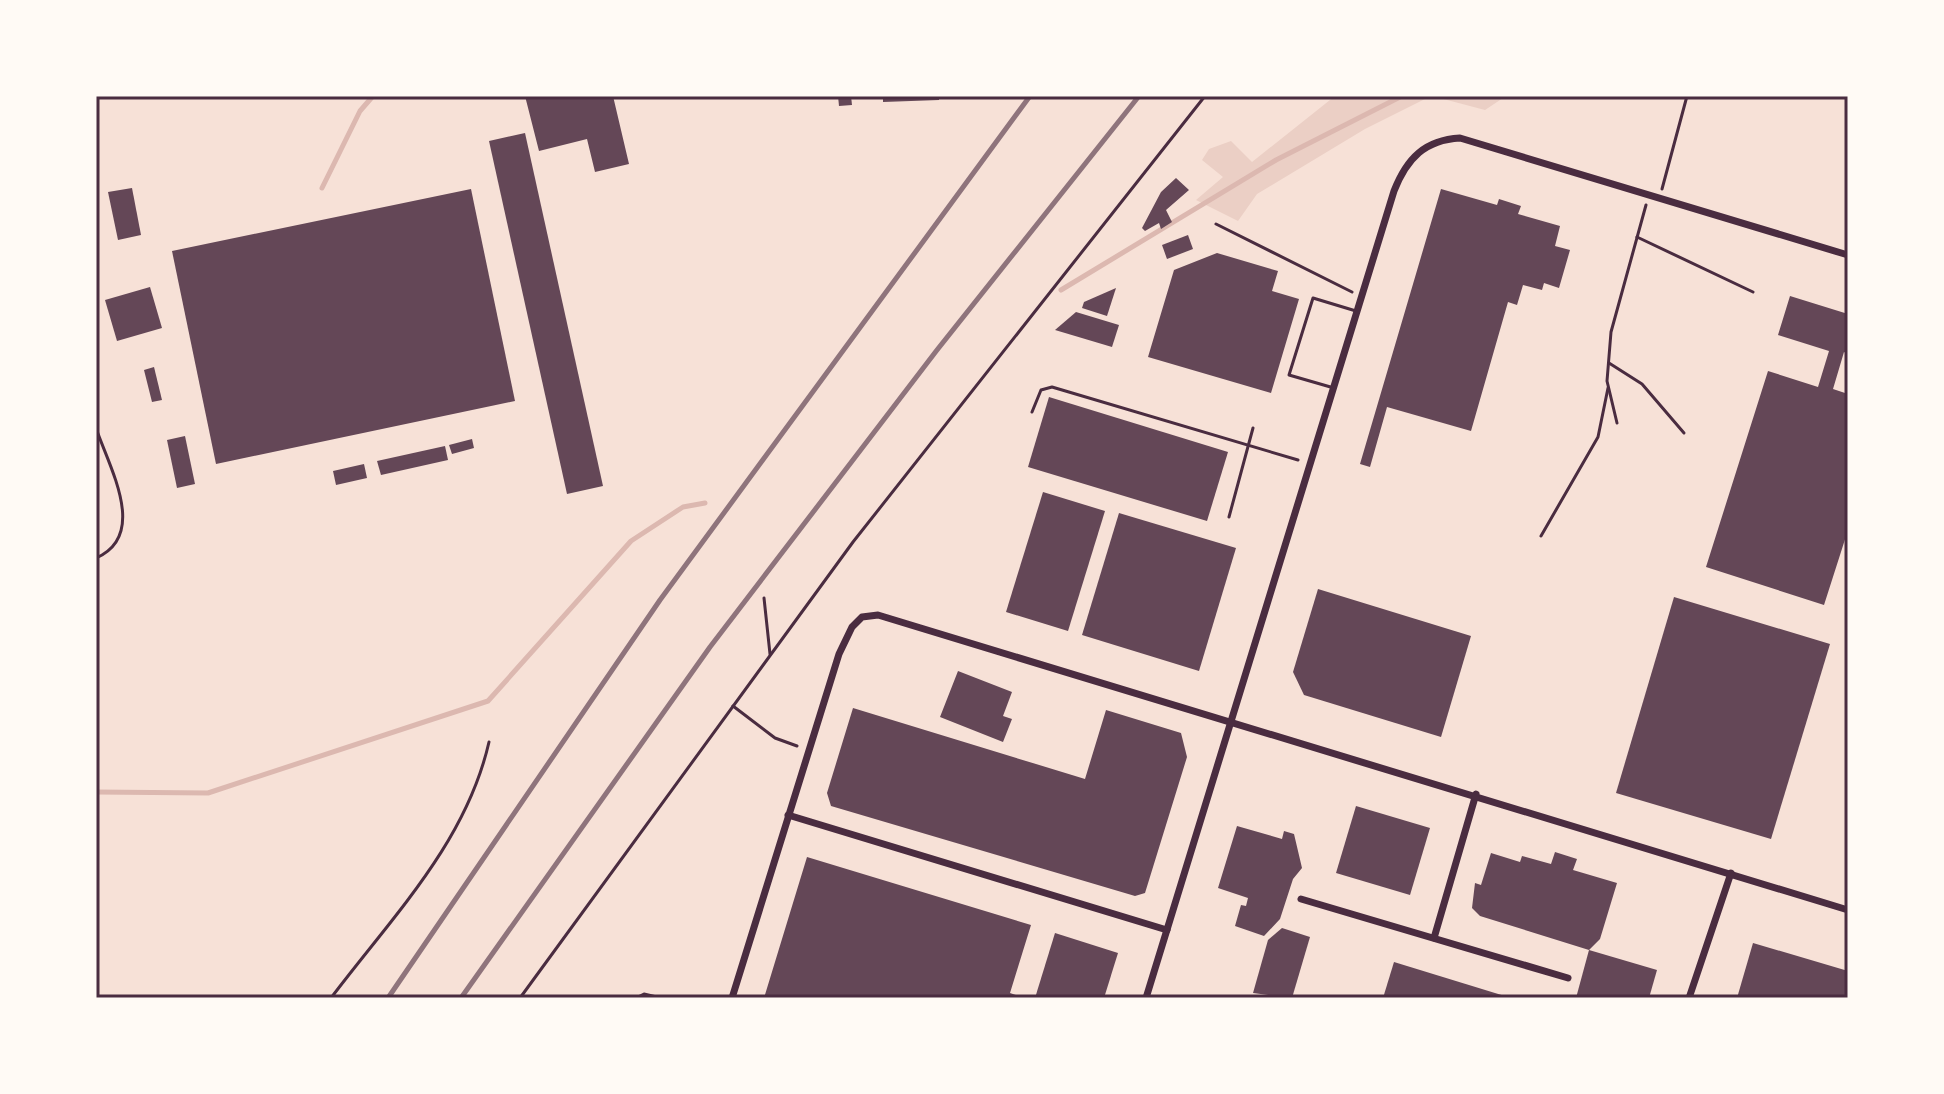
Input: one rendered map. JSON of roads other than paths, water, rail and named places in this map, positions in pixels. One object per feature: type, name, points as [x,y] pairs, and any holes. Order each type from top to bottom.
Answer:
[{"type":"street","points":[[1157,998],[1147,996],[1167,930],[1399,179],[1415,154],[1427,145],[1460,138],[1848,255]]},
{"type":"street","points":[[732,998],[839,654],[852,627],[862,617],[878,615],[1476,794],[1848,910]]},
{"type":"street","points":[[1434,938],[1476,794]]},
{"type":"street","points":[[788,815],[1167,930]]},
{"type":"street","points":[[1689,998],[1731,873]]},
{"type":"street","points":[[1301,899],[1568,978]]},
{"type":"lane","points":[[1334,388],[1289,375],[1313,298],[1357,312]]},
{"type":"lane","points":[[96,428],[122,504],[124,519],[117,544],[96,558]]},
{"type":"waterway","points":[[322,188],[360,111],[373,96]]},
{"type":"waterway","points":[[1061,290],[1276,160],[1402,96]]},
{"type":"waterway","points":[[96,792],[208,793],[488,701],[631,541],[683,507],[705,503]]},
{"type":"railway","points":[[388,998],[660,600],[1030,96]]},
{"type":"railway","points":[[461,998],[710,647],[937,350],[1139,96]]}]
